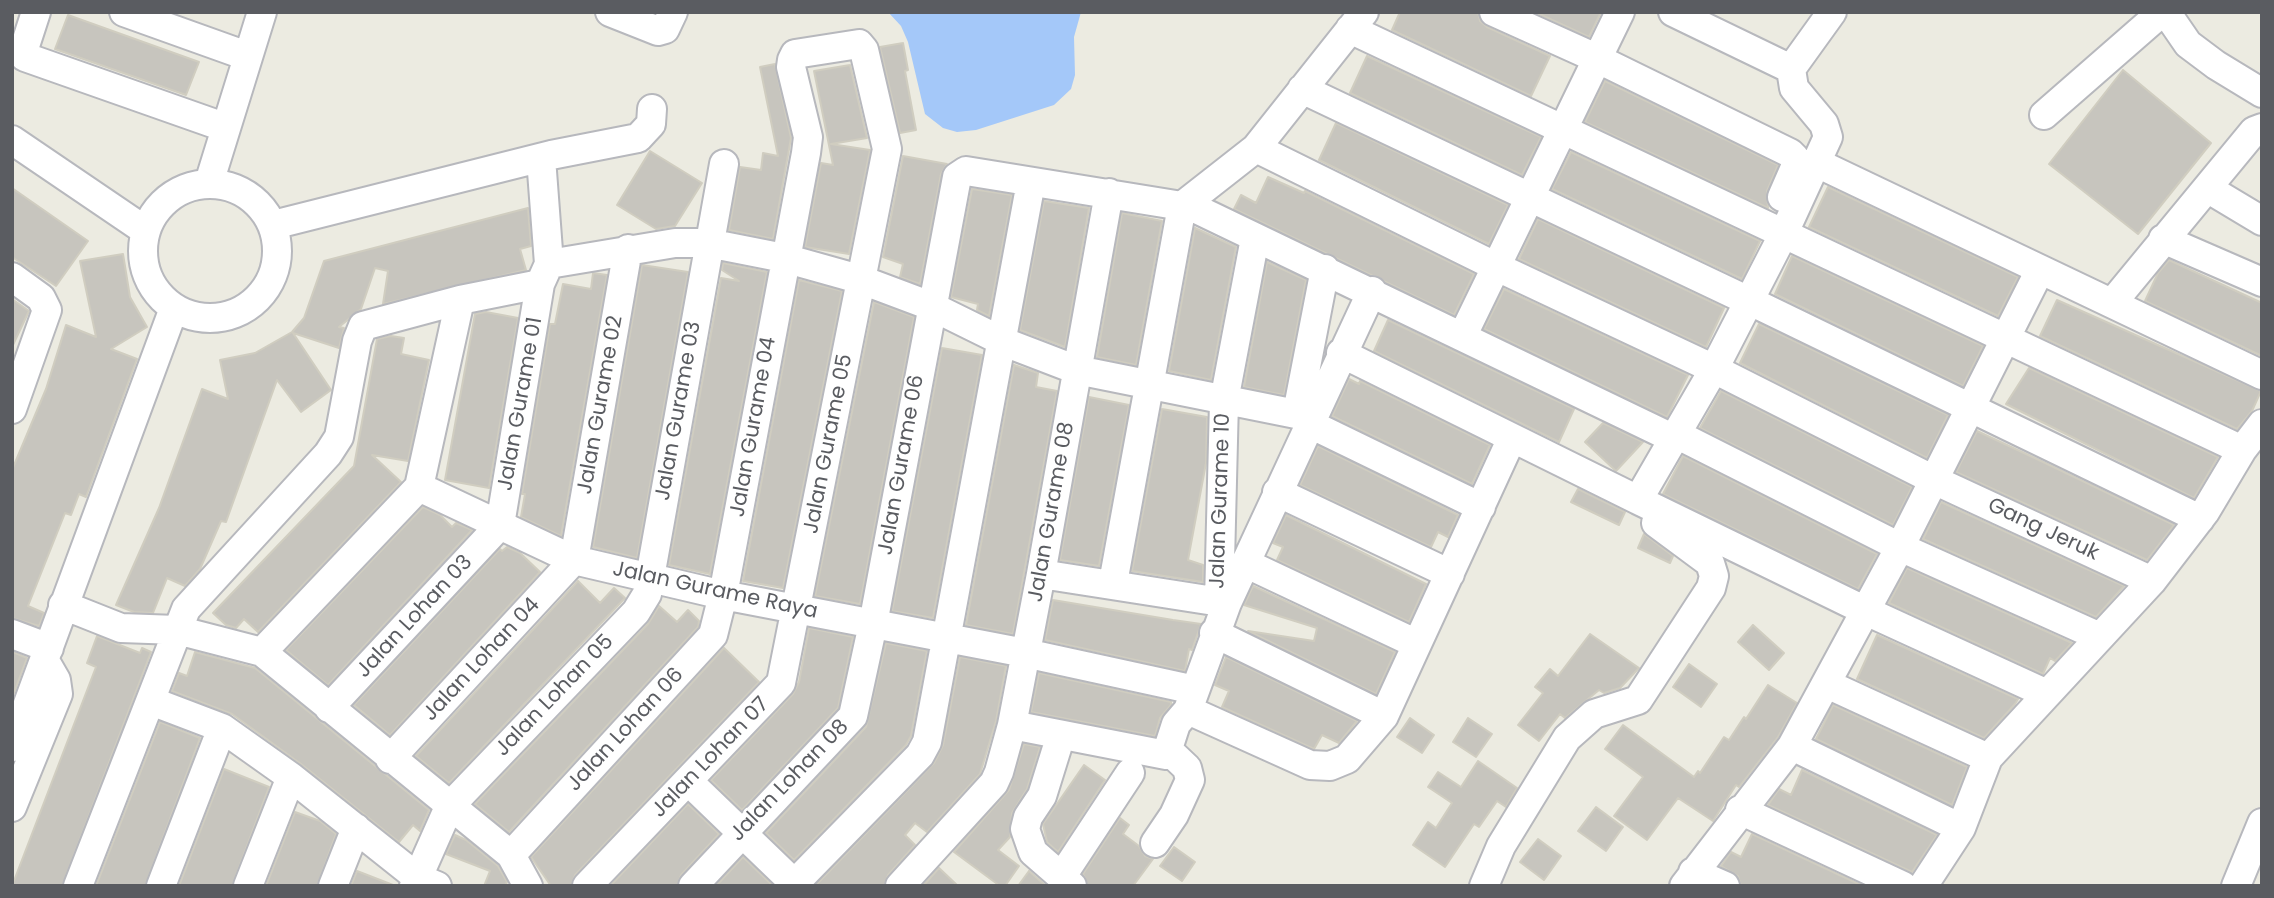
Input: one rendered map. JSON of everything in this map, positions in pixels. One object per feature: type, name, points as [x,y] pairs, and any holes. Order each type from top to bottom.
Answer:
[{"type":"street","points":[[36,12],[24,48],[25,57],[224,127]]},
{"type":"street","points":[[124,12],[247,55]]},
{"type":"street","points":[[209,183],[224,127],[262,12]]},
{"type":"street","points":[[610,12],[658,31],[665,29],[673,12]]},
{"type":"street","points":[[1494,12],[1596,58],[1793,156],[1796,165],[1775,232]]},
{"type":"street","points":[[1463,335],[1620,12]]},
{"type":"street","points":[[1673,12],[1791,69]]},
{"type":"street","points":[[1639,500],[1669,434],[1743,298],[1775,232],[1825,148],[1827,133],[1824,124],[1794,88],[1791,69],[1832,12]]},
{"type":"street","points":[[2044,115],[2164,12],[2188,44],[2262,93]]},
{"type":"street","points":[[1113,583],[1184,205],[1256,148],[1357,21],[1563,128],[1775,232],[2242,450]]},
{"type":"street","name":"Jalan Gurame 04","points":[[723,595],[808,137],[791,67],[792,60],[795,54],[859,44],[864,50],[887,149],[859,279]]},
{"type":"street","points":[[1303,89],[1530,195],[2200,519]]},
{"type":"street","points":[[273,225],[541,158],[638,138],[652,124],[652,109]]},
{"type":"street","points":[[2113,302],[2254,131],[2262,128]]},
{"type":"street","points":[[12,139],[146,231]]},
{"type":"street","name":"Gang Jeruk","points":[[1256,148],[1497,267],[1706,365],[1934,480],[2152,581]]},
{"type":"street","name":"Jalan Gurame 01","points":[[500,525],[545,274],[541,158]]},
{"type":"street","points":[[1817,163],[2262,375]]},
{"type":"street","name":"Jalan Gurame 03","points":[[650,578],[723,164]]},
{"type":"street","name":"Jalan Gurame 06","points":[[873,624],[957,177],[967,171],[1184,205],[1372,291],[1900,547],[2100,638]]},
{"type":"street","points":[[688,781],[794,885],[924,748],[1004,342],[1031,182]]},
{"type":"street","points":[[209,183],[235,188],[258,203],[273,225],[278,249],[274,273],[262,294],[243,310],[220,318],[196,317],[174,308],[158,293],[147,274],[143,253],[146,231],[155,212],[170,197],[188,187],[209,183]]},
{"type":"street","points":[[2207,188],[2262,221]]},
{"type":"street","name":"Jalan Gurame 08","points":[[900,886],[994,783],[1012,725],[1109,193]]},
{"type":"street","name":"Jalan Gurame 10","points":[[1041,574],[1223,602],[1224,401],[1255,238]]},
{"type":"street","points":[[2163,239],[2262,282]]},
{"type":"street","points":[[78,886],[177,630],[191,602],[334,446],[339,437],[362,327],[628,249],[675,243],[708,243],[784,258],[859,279],[931,306],[1004,342],[1077,370],[1305,418],[1481,507]]},
{"type":"street","name":"Jalan Gurame 02","points":[[574,560],[628,249]]},
{"type":"street","points":[[1305,418],[1325,270]]},
{"type":"street","points":[[1725,886],[1689,879],[1792,746],[1900,547],[2040,270]]},
{"type":"street","points":[[12,277],[41,298],[47,310],[16,389]]},
{"type":"street","name":"Jalan Gurame 05","points":[[798,609],[859,279]]},
{"type":"street","points":[[1166,753],[1176,724],[1192,700],[1223,602],[1245,563],[1277,492],[1305,418],[1372,291]]},
{"type":"street","points":[[262,652],[419,487],[460,300]]},
{"type":"street","points":[[12,747],[174,308]]},
{"type":"street","points":[[1341,353],[1511,440],[1866,611],[2047,694]]},
{"type":"street","points":[[1923,886],[1961,828],[1988,758],[2152,581],[2200,519],[2242,450],[2262,424]]},
{"type":"street","name":"Jalan Gurame Raya","points":[[419,487],[574,560],[723,595],[1025,653],[1192,700],[1310,765],[1323,766],[1348,759],[1384,716],[1511,440]]},
{"type":"street","points":[[1277,492],[1450,574]]},
{"type":"street","points":[[1484,886],[1512,827],[1567,738],[1594,714],[1638,699],[1711,588],[1714,576],[1710,563],[1657,525],[1639,500]]},
{"type":"street","name":"Jalan Lohan 03","points":[[329,708],[500,525]]},
{"type":"street","name":"Jalan Lohan 04","points":[[390,759],[574,560]]},
{"type":"street","points":[[1245,563],[1418,645]]},
{"type":"street","name":"Jalan Lohan 05","points":[[449,807],[636,612],[647,594],[650,578]]},
{"type":"street","name":"Jalan Lohan 06","points":[[518,875],[713,635],[723,595]]},
{"type":"street","points":[[63,605],[121,628],[177,630],[262,652],[449,807],[518,875]]},
{"type":"street","name":"Jalan Lohan 07","points":[[587,886],[781,683],[798,609]]},
{"type":"street","name":"Jalan Lohan 08","points":[[693,886],[741,832],[850,721],[873,624]]},
{"type":"street","points":[[1214,633],[1384,716]]},
{"type":"street","points":[[12,634],[47,654],[58,694],[12,807]]},
{"type":"street","points":[[1827,684],[1988,758]]},
{"type":"street","points":[[151,701],[222,728],[291,777],[423,883],[449,807]]},
{"type":"street","points":[[1012,725],[1166,753],[1187,768],[1190,780],[1174,815],[1155,844]]},
{"type":"street","points":[[161,886],[222,728]]},
{"type":"street","points":[[1061,735],[1042,796],[1028,817],[1026,829],[1033,852],[1067,881],[1130,773]]},
{"type":"street","points":[[1792,746],[1961,828]]},
{"type":"street","points":[[248,886],[291,777]]},
{"type":"street","points":[[1740,810],[1903,886]]},
{"type":"street","points":[[2236,886],[2262,823]]},
{"type":"street","points":[[333,886],[356,828]]},
{"type":"water","points":[[888,12],[1081,12],[1074,37],[1075,75],[1071,89],[1054,105],[976,130],[957,132],[943,128],[925,114],[908,42],[901,26]]},
{"type":"building","points":[[1400,12],[1478,12],[1480,21],[1487,27],[1550,56],[1531,96],[1392,30]]},
{"type":"building","points":[[1535,12],[1601,12],[1589,37]]},
{"type":"building","points":[[68,15],[199,62],[186,95],[55,49]]},
{"type":"building","points":[[903,43],[908,70],[905,71],[916,130],[900,133],[880,47]]},
{"type":"building","points":[[1367,56],[1541,137],[1522,175],[1350,93]]},
{"type":"building","points":[[775,64],[791,138],[773,239],[729,230],[740,167],[761,170],[763,153],[778,156],[760,67]]},
{"type":"building","points":[[850,65],[867,138],[831,144],[870,150],[849,254],[805,247],[821,163],[833,165],[814,71]]},
{"type":"building","points":[[2123,70],[2211,143],[2138,234],[2049,164]]},
{"type":"building","points":[[1605,81],[1778,165],[1767,191],[1768,208],[1585,122]]},
{"type":"building","points":[[1336,123],[1508,205],[1489,244],[1319,160]]},
{"type":"building","points":[[650,151],[702,183],[675,226],[656,229],[617,205]]},
{"type":"building","points":[[1571,152],[1760,241],[1742,279],[1552,189]]},
{"type":"building","points":[[903,156],[947,164],[941,174],[920,284],[900,277],[903,264],[883,257]]},
{"type":"building","points":[[1268,177],[1304,193],[1305,191],[1474,274],[1454,315],[1234,209],[1241,195],[1256,203]]},
{"type":"building","points":[[1828,187],[2018,277],[1998,316],[1809,227]]},
{"type":"building","points":[[12,188],[88,241],[56,286],[12,257]]},
{"type":"building","points":[[972,189],[1012,195],[989,316],[977,310],[978,304],[951,297]]},
{"type":"building","points":[[1044,201],[1089,208],[1065,347],[1020,330]]},
{"type":"building","points":[[528,208],[531,246],[520,249],[526,270],[383,304],[388,271],[375,268],[361,309],[339,327],[344,328],[339,348],[293,333],[331,390],[301,412],[277,380],[226,522],[221,521],[200,569],[185,586],[167,578],[153,613],[134,612],[116,605],[159,508],[202,389],[228,399],[220,360],[255,353],[292,332],[304,318],[324,261]]},
{"type":"building","points":[[1122,213],[1162,221],[1136,365],[1097,357]]},
{"type":"building","points":[[1538,219],[1724,308],[1706,347],[1519,259]]},
{"type":"building","points":[[1195,228],[1236,247],[1211,380],[1169,371]]},
{"type":"building","points":[[123,254],[130,297],[147,327],[111,349],[137,359],[86,497],[79,494],[71,515],[65,513],[28,606],[44,613],[39,626],[12,618],[12,470],[46,389],[66,325],[96,337],[80,261]]},
{"type":"building","points":[[1792,256],[1983,346],[1963,386],[1775,294]]},
{"type":"building","points":[[2169,260],[2262,303],[2262,356],[2145,301],[2158,273]]},
{"type":"building","points":[[1267,262],[1306,280],[1284,395],[1244,387]]},
{"type":"building","points":[[723,263],[767,272],[710,574],[669,565],[721,278],[739,281],[722,270]]},
{"type":"building","points":[[642,265],[688,272],[637,558],[593,547]]},
{"type":"building","points":[[593,273],[607,275],[561,536],[521,517],[525,494],[522,494],[550,324],[555,324],[563,284],[591,289]]},
{"type":"building","points":[[799,280],[842,291],[783,588],[743,581]]},
{"type":"building","points":[[1504,289],[1688,375],[1667,417],[1484,329]]},
{"type":"building","points":[[12,299],[29,311],[12,347]]},
{"type":"building","points":[[2057,300],[2261,391],[2252,411],[2237,429],[2040,336]]},
{"type":"building","points":[[874,302],[914,317],[860,604],[815,596]]},
{"type":"building","points":[[486,312],[518,318],[489,488],[445,480],[475,314]]},
{"type":"building","points":[[1388,320],[1574,409],[1559,442],[1374,351]]},
{"type":"building","points":[[1759,324],[1948,415],[1927,458],[1740,363]]},
{"type":"building","points":[[391,336],[404,338],[401,354],[429,360],[408,461],[372,455],[401,482],[258,632],[244,619],[236,628],[226,625],[213,613],[354,466],[377,339]]},
{"type":"building","points":[[942,348],[982,355],[933,618],[892,611]]},
{"type":"building","points":[[1014,365],[1038,373],[1036,387],[1057,391],[1013,634],[966,625]]},
{"type":"building","points":[[2029,368],[2218,457],[2194,498],[2006,404]]},
{"type":"building","points":[[1349,379],[1359,384],[1360,381],[1490,445],[1472,484],[1332,416]]},
{"type":"building","points":[[1721,391],[1912,487],[1893,525],[1700,428]]},
{"type":"building","points":[[1089,397],[1129,405],[1099,566],[1060,560]]},
{"type":"building","points":[[1162,409],[1207,417],[1206,463],[1188,560],[1203,565],[1203,582],[1132,571]]},
{"type":"building","points":[[1603,423],[1643,442],[1616,471],[1585,442]]},
{"type":"building","points":[[1977,431],[2174,525],[2147,560],[1956,472]]},
{"type":"building","points":[[1318,446],[1458,515],[1448,537],[1438,532],[1431,547],[1300,485]]},
{"type":"building","points":[[1683,456],[1877,554],[1858,589],[1663,494]]},
{"type":"building","points":[[1578,489],[1625,512],[1619,525],[1571,502]]},
{"type":"building","points":[[1941,502],[2124,586],[2096,617],[1923,539]]},
{"type":"building","points":[[423,507],[440,515],[452,527],[456,523],[472,530],[328,685],[286,650]]},
{"type":"building","points":[[1286,515],[1426,584],[1409,622],[1277,560],[1283,547],[1273,543]]},
{"type":"building","points":[[1644,534],[1673,556],[1670,563],[1638,548]]},
{"type":"building","points":[[507,547],[520,553],[540,572],[390,735],[354,705],[500,549],[502,551]]},
{"type":"building","points":[[1907,568],[2072,643],[2055,661],[2050,658],[2043,674],[1889,603]]},
{"type":"building","points":[[578,581],[600,603],[614,588],[625,598],[449,783],[416,756]]},
{"type":"building","points":[[1253,586],[1395,652],[1376,694],[1248,631],[1314,641],[1317,628],[1244,605]]},
{"type":"building","points":[[1053,600],[1201,624],[1192,650],[1189,649],[1185,671],[1045,640]]},
{"type":"building","points":[[659,606],[677,622],[688,610],[699,621],[698,627],[509,832],[475,804],[648,624]]},
{"type":"building","points":[[1753,625],[1784,653],[1769,670],[1738,642]]},
{"type":"building","points":[[809,628],[853,637],[838,708],[742,810],[711,780],[793,694],[799,682]]},
{"type":"building","points":[[1590,634],[1639,668],[1620,688],[1604,693],[1599,690],[1565,718],[1560,714],[1539,741],[1518,725],[1543,693],[1535,687],[1550,669],[1558,676]]},
{"type":"building","points":[[1877,635],[2018,699],[1984,738],[1857,679]]},
{"type":"building","points":[[97,636],[140,653],[142,648],[151,652],[62,886],[12,886],[96,667],[87,663]]},
{"type":"building","points":[[886,643],[927,651],[911,736],[906,745],[794,860],[766,833],[866,727]]},
{"type":"building","points":[[724,648],[759,682],[575,875],[571,886],[551,886],[531,857]]},
{"type":"building","points":[[13,652],[27,658],[12,698],[12,654]]},
{"type":"building","points":[[195,652],[255,668],[429,810],[420,831],[413,825],[399,842],[301,764],[232,714],[172,691],[179,673],[187,676]]},
{"type":"building","points":[[960,657],[1006,666],[996,721],[980,774],[927,832],[915,823],[905,835],[915,845],[888,875],[884,886],[815,886],[934,763],[943,745]]},
{"type":"building","points":[[1226,657],[1357,721],[1339,743],[1322,735],[1314,749],[1222,707],[1229,691],[1215,685]]},
{"type":"building","points":[[1689,664],[1717,684],[1701,707],[1673,687]]},
{"type":"building","points":[[1039,673],[1171,702],[1171,705],[1160,718],[1155,736],[1031,712]]},
{"type":"building","points":[[1768,685],[1797,703],[1778,737],[1739,787],[1736,785],[1713,821],[1678,798],[1647,840],[1614,816],[1643,777],[1605,749],[1623,725],[1694,777],[1698,771],[1700,773],[1724,737],[1729,740],[1744,717],[1746,719]]},
{"type":"building","points":[[1833,705],[1967,767],[1952,805],[1816,739]]},
{"type":"building","points":[[1410,718],[1434,735],[1422,753],[1397,737]]},
{"type":"building","points":[[1468,718],[1492,734],[1476,757],[1453,742]]},
{"type":"building","points":[[160,722],[200,738],[145,886],[96,886]]},
{"type":"building","points":[[1024,744],[1040,747],[1027,789],[1012,813],[1010,837],[998,850],[1019,866],[1005,886],[1000,886],[954,852],[1009,790]]},
{"type":"building","points":[[1478,761],[1517,788],[1506,807],[1497,801],[1479,827],[1474,824],[1445,867],[1413,845],[1428,822],[1436,828],[1452,803],[1428,787],[1438,772],[1461,787]]},
{"type":"building","points":[[1084,765],[1105,780],[1058,852],[1047,842],[1043,824]]},
{"type":"building","points":[[224,769],[269,787],[232,886],[179,886]]},
{"type":"building","points":[[1802,770],[1937,835],[1912,872],[1768,805],[1779,789],[1791,795]]},
{"type":"building","points":[[688,804],[719,834],[681,875],[677,886],[610,886]]},
{"type":"building","points":[[1596,807],[1623,827],[1606,851],[1578,831]]},
{"type":"building","points":[[295,812],[320,821],[336,834],[317,886],[266,886]]},
{"type":"building","points":[[1120,818],[1129,825],[1123,834],[1139,846],[1145,856],[1153,859],[1133,886],[1088,886],[1083,874]]},
{"type":"building","points":[[1752,834],[1863,886],[1741,886],[1738,876],[1721,866],[1731,852],[1741,857]]},
{"type":"building","points":[[455,835],[466,840],[498,866],[507,882],[505,886],[484,886],[490,871],[446,854]]},
{"type":"building","points":[[1538,839],[1561,856],[1544,880],[1520,862]]},
{"type":"building","points":[[1174,847],[1195,862],[1182,881],[1160,866]]},
{"type":"building","points":[[743,857],[773,886],[716,886]]},
{"type":"building","points":[[939,868],[958,886],[923,886]]},
{"type":"building","points":[[357,871],[393,885],[393,886],[351,886]]},
{"type":"building","points":[[1029,871],[1046,886],[1018,886]]}]
